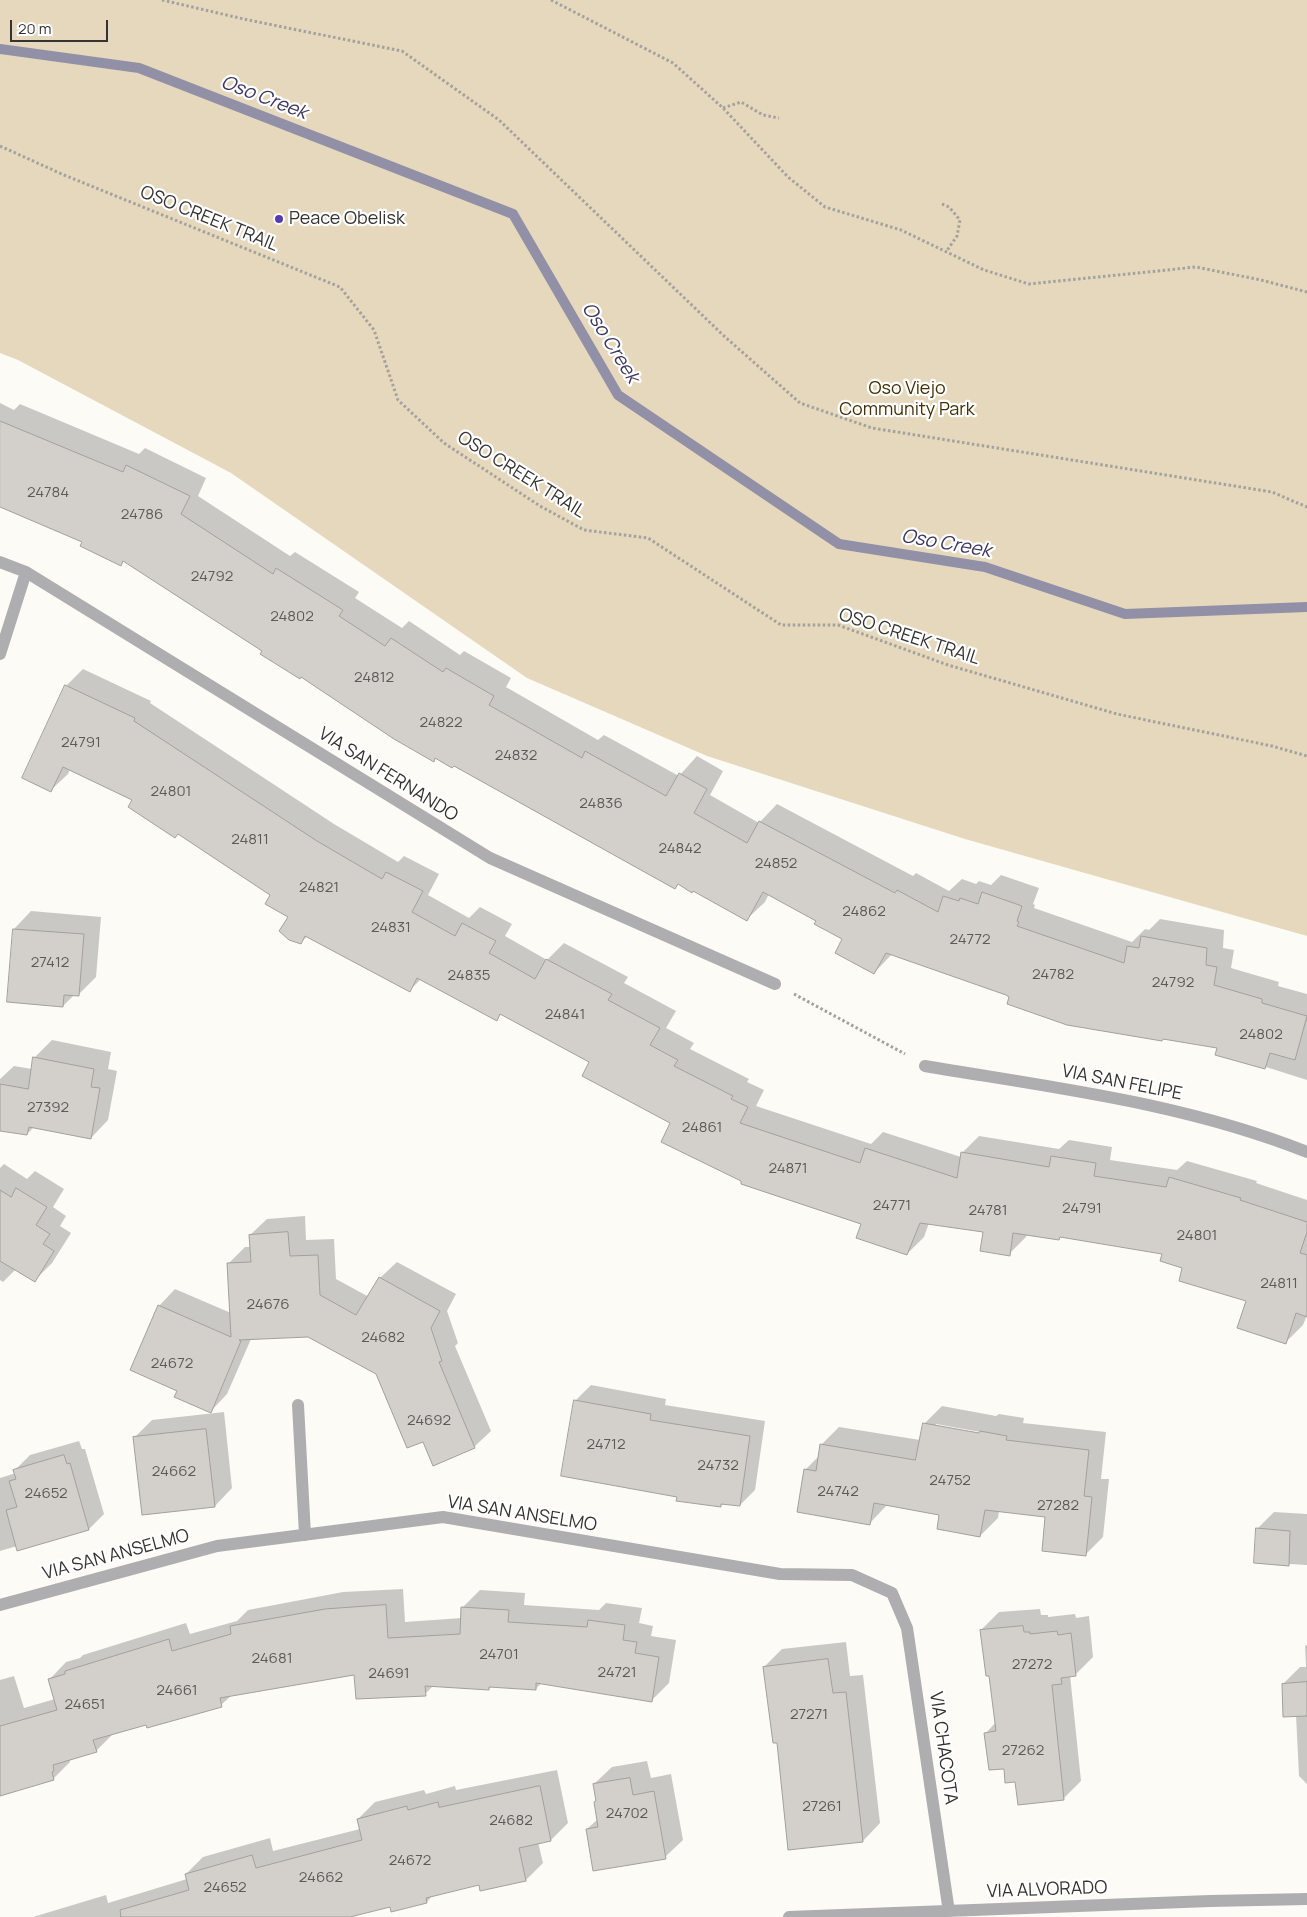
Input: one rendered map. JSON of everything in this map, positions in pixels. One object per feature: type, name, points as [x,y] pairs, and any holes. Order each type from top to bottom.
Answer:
[{"type":"street","name":"VIA SAN FERNANDO","points":[[0,562],[26,572],[490,858],[776,984]]},
{"type":"street","points":[[0,654],[26,572]]},
{"type":"street","name":"VIA SAN FELIPE","points":[[925,1066],[1128,1100],[1193,1114],[1269,1137],[1307,1152]]},
{"type":"street","points":[[298,1405],[305,1535]]},
{"type":"street","name":"VIA SAN ANSELMO","points":[[0,1605],[217,1546],[443,1517],[780,1574],[852,1575],[892,1593]]},
{"type":"street","name":"VIA CHACOTA","points":[[892,1593],[907,1628],[949,1912]]},
{"type":"street","name":"VIA ALVORADO","points":[[789,1917],[1210,1901],[1307,1900]]},
{"type":"path","points":[[162,0],[248,20],[402,50],[499,120],[724,336],[800,403],[872,428],[1272,492],[1307,507]]},
{"type":"path","points":[[551,0],[673,63],[723,108],[788,177],[825,207],[901,230],[984,270],[1029,284],[1196,267],[1261,280],[1307,292]]},
{"type":"path","points":[[723,108],[741,102],[763,115],[779,118]]},
{"type":"path","name":"OSO CREEK TRAIL","points":[[0,146],[340,287],[374,330],[398,400],[444,444],[540,506],[584,530],[648,538],[781,625],[838,625],[948,666],[1117,714],[1272,746],[1307,756]]},
{"type":"path","points":[[942,204],[949,207],[960,220],[957,236],[946,252]]},
{"type":"path","points":[[776,984],[925,1066]]},
{"type":"green space","name":"Oso Viejo Community Park","points":[[0,0],[1307,0],[1307,936],[965,839],[707,756],[527,678],[231,473],[18,360],[0,353]]},
{"type":"building","points":[[0,421],[123,472],[126,465],[190,496],[181,514],[273,574],[276,568],[343,610],[339,616],[385,646],[391,638],[443,672],[446,668],[494,696],[489,705],[582,758],[585,751],[666,796],[679,773],[707,789],[694,813],[747,843],[759,821],[895,893],[897,890],[938,912],[943,896],[959,901],[960,898],[978,904],[982,892],[1022,906],[1017,926],[1124,963],[1127,946],[1139,948],[1141,936],[1207,948],[1206,965],[1217,967],[1214,985],[1262,999],[1262,1003],[1307,1016],[1295,1060],[1270,1053],[1265,1069],[1215,1055],[1217,1048],[1067,1025],[1007,1004],[1009,997],[1006,995],[886,953],[874,974],[835,953],[842,939],[814,924],[816,921],[763,892],[747,921],[678,884],[675,889],[454,766],[452,768],[435,758],[434,762],[394,739],[301,677],[300,679],[260,654],[262,651],[123,561],[121,566],[80,546],[82,542],[0,507]]},
{"type":"building","points":[[65,685],[135,718],[134,721],[317,841],[382,879],[386,872],[423,891],[412,912],[455,936],[462,923],[496,941],[489,953],[535,979],[546,959],[612,994],[608,1000],[660,1028],[650,1045],[678,1060],[674,1066],[733,1096],[731,1099],[748,1107],[740,1123],[860,1163],[865,1148],[957,1178],[961,1152],[1049,1167],[1051,1156],[1096,1163],[1094,1176],[1166,1187],[1169,1177],[1241,1198],[1240,1200],[1307,1222],[1307,1232],[1300,1253],[1307,1255],[1307,1317],[1296,1313],[1286,1344],[1237,1328],[1246,1301],[1179,1281],[1182,1268],[1160,1261],[1162,1254],[1060,1237],[1059,1240],[1013,1233],[1010,1256],[980,1251],[983,1232],[920,1223],[907,1255],[856,1238],[861,1224],[741,1184],[741,1181],[661,1142],[670,1123],[582,1076],[589,1062],[500,1014],[497,1021],[417,978],[410,992],[305,936],[301,944],[289,940],[279,931],[288,917],[265,904],[270,895],[178,834],[175,838],[128,807],[132,800],[63,767],[51,792],[22,778]]},
{"type":"building","points":[[13,929],[84,934],[79,996],[64,995],[63,1007],[7,1002]]},
{"type":"building","points":[[33,1057],[94,1069],[91,1087],[100,1088],[91,1139],[29,1127],[27,1135],[0,1131],[0,1084],[28,1089]]},
{"type":"building","points":[[16,1188],[47,1207],[36,1225],[50,1234],[43,1244],[54,1251],[35,1282],[0,1261],[0,1190],[11,1197]]},
{"type":"building","points":[[288,1232],[290,1256],[318,1255],[320,1295],[356,1315],[379,1277],[440,1311],[431,1328],[442,1361],[439,1362],[475,1448],[433,1466],[423,1442],[407,1448],[376,1374],[308,1337],[239,1340],[241,1341],[211,1413],[174,1397],[177,1391],[130,1370],[158,1305],[231,1337],[227,1263],[251,1262],[249,1235]]},
{"type":"building","points":[[574,1400],[651,1414],[650,1420],[750,1436],[740,1506],[721,1504],[721,1507],[676,1501],[677,1497],[561,1476]]},
{"type":"building","points":[[923,1423],[1007,1436],[1006,1440],[1089,1450],[1084,1496],[1092,1497],[1086,1556],[1042,1551],[1045,1517],[985,1510],[980,1537],[937,1529],[939,1515],[874,1503],[870,1525],[797,1512],[804,1469],[816,1471],[820,1444],[915,1460]]},
{"type":"building","points":[[206,1429],[215,1507],[142,1515],[133,1437]]},
{"type":"building","points":[[64,1455],[67,1464],[70,1463],[89,1530],[17,1551],[6,1510],[17,1507],[9,1481],[16,1479],[13,1470]]},
{"type":"building","points":[[1256,1528],[1290,1531],[1289,1566],[1254,1563]]},
{"type":"building","points":[[386,1605],[388,1638],[460,1634],[461,1607],[509,1610],[508,1622],[587,1627],[588,1620],[625,1625],[623,1640],[637,1642],[635,1653],[659,1657],[652,1702],[536,1683],[536,1690],[489,1687],[489,1690],[425,1686],[426,1696],[356,1699],[354,1675],[220,1698],[222,1707],[147,1728],[146,1725],[93,1740],[97,1752],[53,1765],[54,1780],[0,1796],[0,1726],[57,1710],[48,1679],[65,1674],[65,1671],[169,1639],[172,1651],[231,1634],[230,1626],[325,1609]]},
{"type":"building","points":[[1023,1626],[1024,1632],[1030,1632],[1030,1634],[1057,1631],[1058,1635],[1071,1633],[1076,1676],[1061,1678],[1062,1684],[1052,1685],[1064,1800],[1018,1805],[1015,1782],[1005,1783],[1004,1769],[989,1770],[984,1733],[996,1731],[989,1676],[986,1676],[980,1630]]},
{"type":"building","points":[[828,1659],[833,1693],[846,1692],[863,1842],[788,1850],[777,1743],[773,1743],[763,1667]]},
{"type":"building","points":[[1307,1682],[1307,1716],[1283,1717],[1282,1684]]},
{"type":"building","points":[[630,1778],[633,1795],[654,1791],[666,1859],[593,1871],[586,1829],[598,1827],[593,1784]]},
{"type":"building","points":[[540,1786],[551,1841],[519,1848],[526,1881],[480,1891],[479,1885],[426,1898],[427,1903],[391,1912],[390,1907],[350,1917],[121,1917],[120,1910],[189,1890],[185,1874],[252,1855],[256,1868],[362,1840],[357,1819],[407,1806],[408,1810],[438,1802],[439,1807]]},
{"type":"waterway","name":"Oso Creek","points":[[0,49],[139,68],[513,214],[618,395],[839,544],[985,567],[1125,614],[1307,607]]},
{"type":"place","name":"Peace Obelisk","points":[[279,219]]}]
